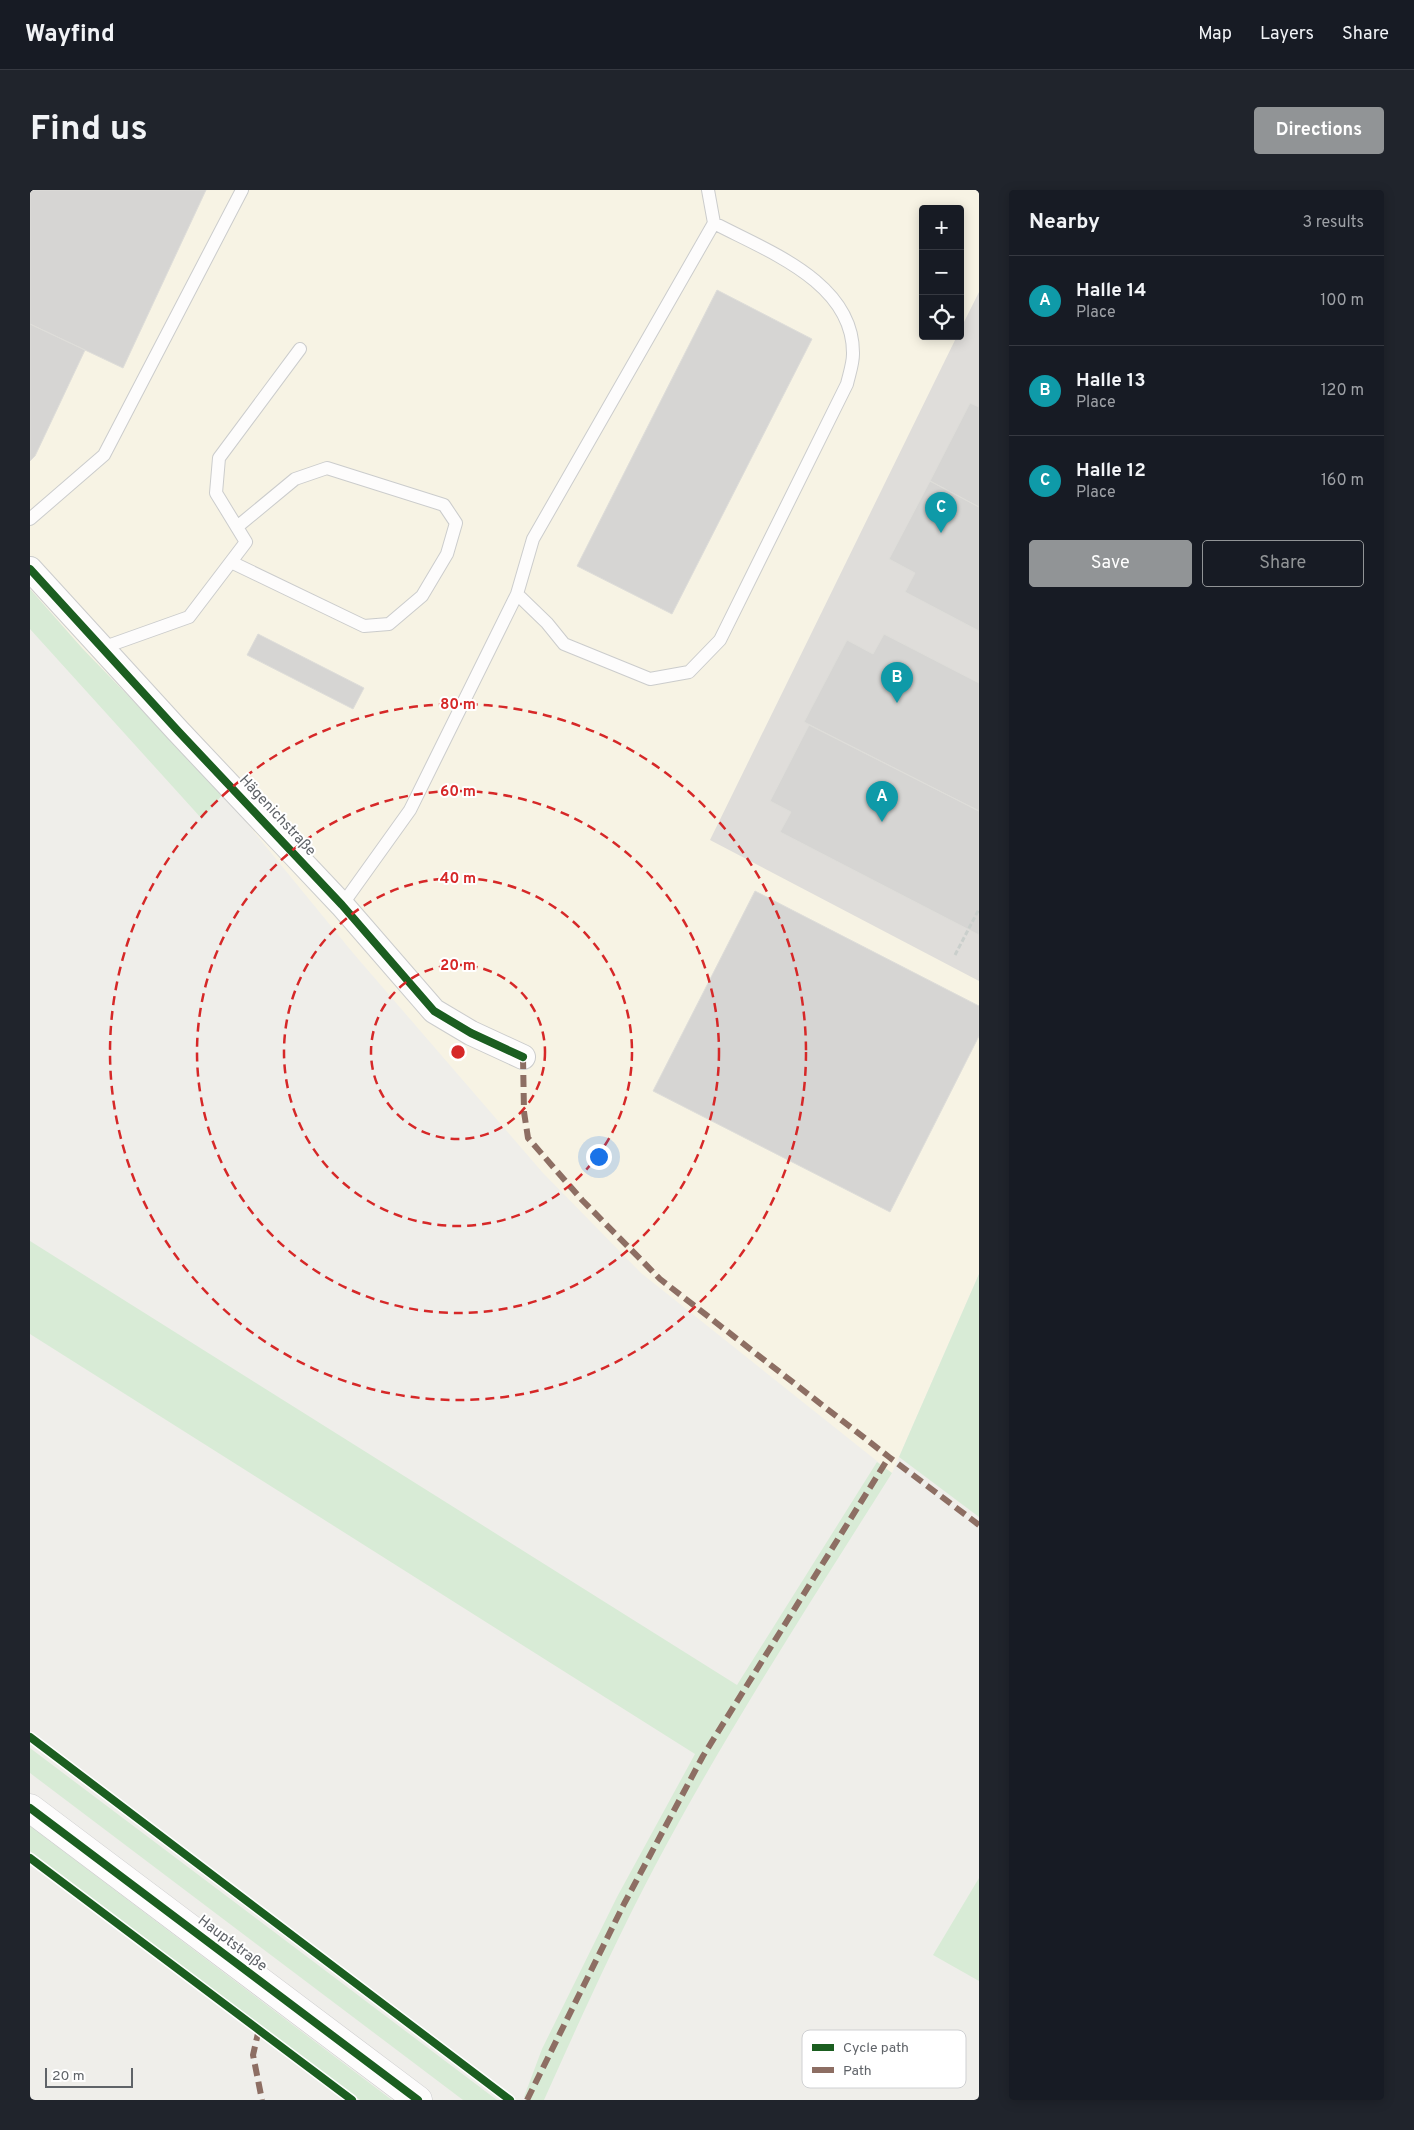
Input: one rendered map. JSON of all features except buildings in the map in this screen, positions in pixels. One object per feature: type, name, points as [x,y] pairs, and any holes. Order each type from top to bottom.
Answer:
[{"type":"street","name":"Hägenichstraße","points":[[30,569],[342,905],[434,1011],[471,1033],[523,1057]]},
{"type":"street","name":"Hauptstraße","points":[[30,1808],[418,2100]]},
{"type":"lane","points":[[30,519],[104,455],[242,190]]},
{"type":"lane","points":[[342,905],[410,810],[517,594],[533,539],[714,222],[708,190]]},
{"type":"lane","points":[[517,594],[547,623],[564,644],[650,679],[689,672],[720,640],[847,384],[853,354],[847,321],[831,294],[804,271],[714,222]]},
{"type":"lane","points":[[102,648],[188,617],[246,542],[216,493],[220,458],[300,349]]},
{"type":"lane","points":[[231,562],[364,626],[389,624],[422,596],[447,554],[456,523],[444,505],[327,468],[295,479],[237,527]]},
{"type":"path","points":[[955,955],[979,909]]},
{"type":"shaded area","points":[[30,190],[979,190],[979,1274],[892,1473],[641,1273],[543,1173],[353,953],[223,794],[82,648],[30,589]]},
{"type":"shaded area","points":[[979,292],[979,981],[710,840],[955,340],[964,340],[964,322]]},
{"type":"green space","points":[[30,589],[82,648],[223,794],[202,819],[30,629]]},
{"type":"green space","points":[[30,1241],[737,1685],[877,1462],[892,1473],[769,1668],[682,1817],[625,1925],[544,2100],[528,2100],[524,2097],[542,2049],[617,1897],[695,1754],[30,1334]]},
{"type":"green space","points":[[979,1274],[979,1517],[899,1457]]},
{"type":"green space","points":[[30,1748],[497,2100],[463,2100],[30,1773]]},
{"type":"green space","points":[[30,1826],[392,2100],[360,2100],[30,1851]]},
{"type":"green space","points":[[979,1878],[979,1981],[933,1955]]},
{"type":"marked path","points":[[523,1057],[524,1112],[528,1138],[582,1200],[660,1279],[979,1525]]},
{"type":"marked path","points":[[527,2100],[624,1904],[703,1756],[889,1457]]},
{"type":"marked path","points":[[259,2029],[253,2055],[262,2100]]},
{"type":"cycle path","points":[[30,569],[178,731],[342,905],[434,1011],[471,1033],[523,1057]]},
{"type":"cycle path","points":[[30,1737],[510,2100]]},
{"type":"cycle path","points":[[30,1808],[418,2100]]},
{"type":"cycle path","points":[[30,1858],[352,2100]]},
{"type":"place","name":"Halle 12","points":[[941,533]]},
{"type":"place","name":"Halle 13","points":[[897,703]]},
{"type":"place","name":"Halle 14","points":[[882,822]]}]
